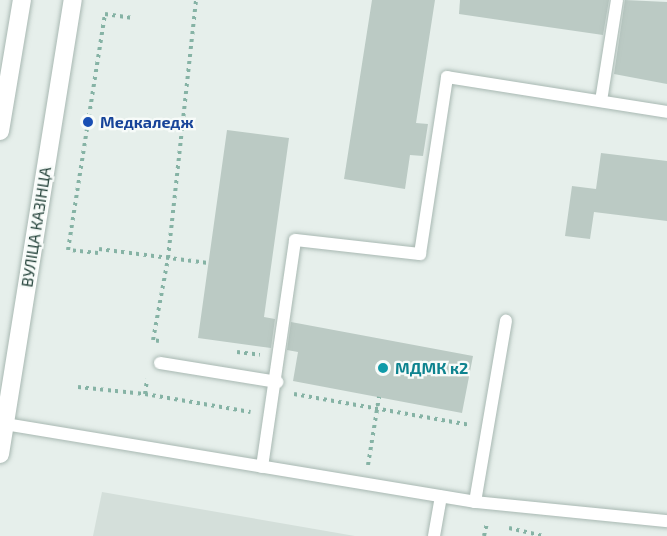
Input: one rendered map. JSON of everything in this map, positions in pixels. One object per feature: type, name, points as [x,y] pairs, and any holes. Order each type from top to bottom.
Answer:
[{"type":"main road","points":[[0,131],[22,0]]},
{"type":"main road","name":"ВУЛІЦА КАЗІНЦА","points":[[0,454],[2,424],[73,0]]},
{"type":"lane","points":[[602,101],[617,0]]},
{"type":"lane","points":[[262,467],[281,358],[296,240],[420,254],[447,76],[667,112]]},
{"type":"lane","points":[[475,502],[506,321]]},
{"type":"lane","points":[[160,363],[276,386]]},
{"type":"lane","points":[[2,424],[475,502],[667,521]]},
{"type":"lane","points":[[434,536],[441,497]]},
{"type":"path","points":[[165,342],[153,340],[168,258],[196,0]]},
{"type":"path","points":[[133,18],[105,14],[68,250],[208,263]]},
{"type":"path","points":[[223,350],[281,358]]},
{"type":"path","points":[[276,386],[378,409],[488,429]]},
{"type":"path","points":[[78,387],[133,393]]},
{"type":"path","points":[[145,394],[271,416]]},
{"type":"path","points":[[365,484],[380,397]]},
{"type":"path","points":[[484,536],[486,523]]},
{"type":"shaded area","points":[[102,492],[355,536],[93,536]]},
{"type":"building","points":[[372,0],[435,0],[416,123],[428,124],[423,156],[410,155],[405,189],[344,179]]},
{"type":"building","points":[[460,0],[609,0],[603,35],[459,14]]},
{"type":"building","points":[[625,0],[667,2],[667,84],[614,74]]},
{"type":"building","points":[[227,130],[289,138],[264,317],[275,319],[271,348],[198,338]]},
{"type":"building","points":[[601,153],[667,161],[667,221],[594,212],[590,239],[565,236],[572,186],[596,189]]},
{"type":"building","name":"МДМК к2","points":[[291,322],[473,356],[462,413],[293,381],[298,352],[287,350]]},
{"type":"place","name":"Медкаледж","points":[[88,122]]},
{"type":"place","name":"МДМК к2","points":[[383,368]]}]
